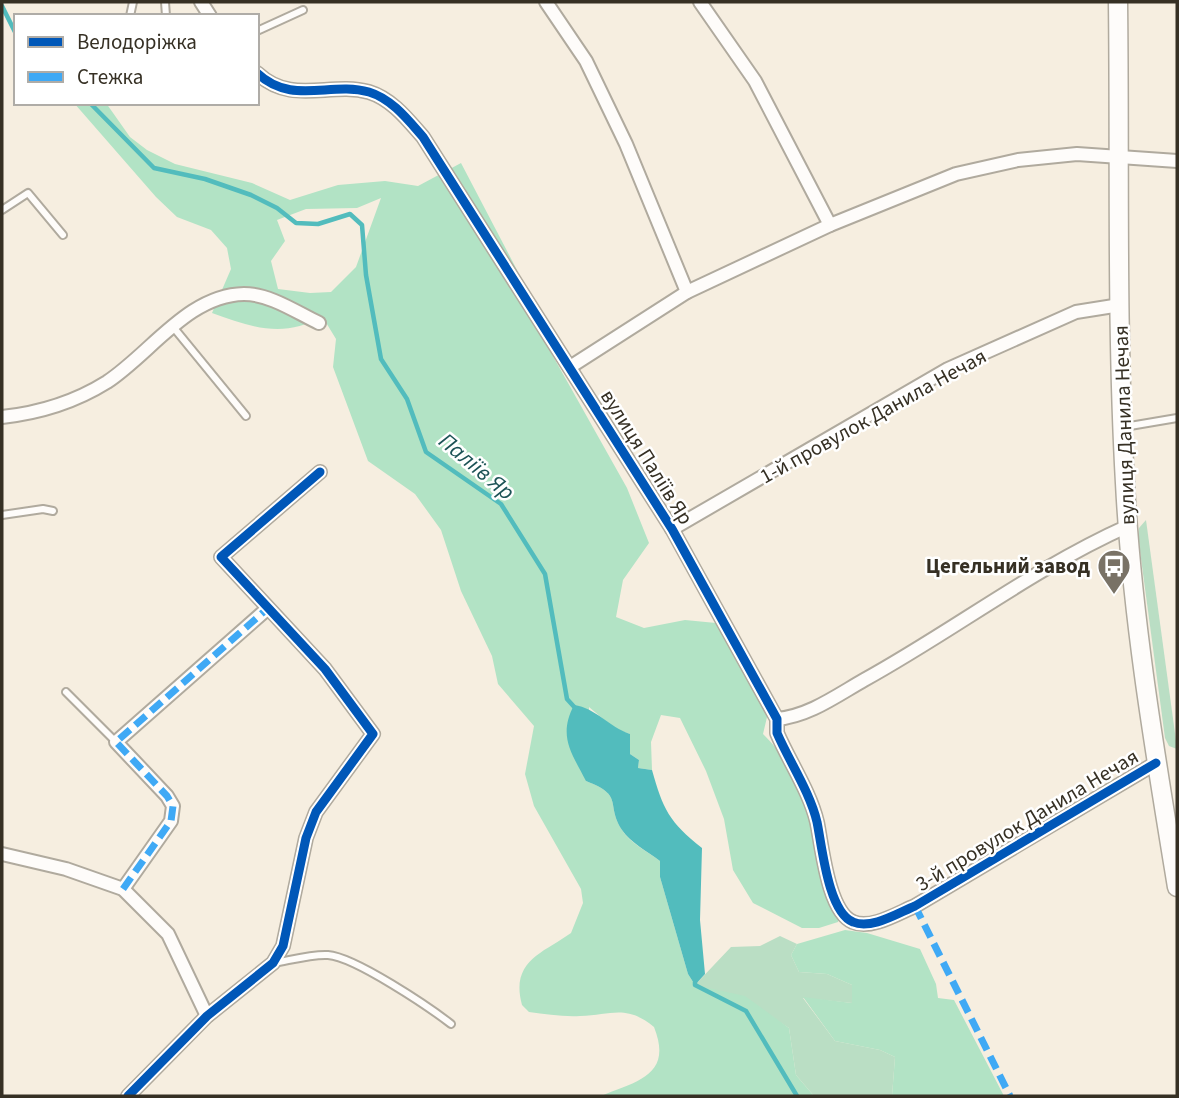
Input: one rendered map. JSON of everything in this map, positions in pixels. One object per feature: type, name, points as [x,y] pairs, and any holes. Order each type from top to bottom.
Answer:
[{"type":"main road","name":"вулиця Данила Нечая","points":[[1118,2],[1122,428],[1128,526],[1156,763],[1177,887]]},
{"type":"street","points":[[546,2],[586,61],[626,144],[687,292]]},
{"type":"street","points":[[700,2],[755,81],[830,225]]},
{"type":"street","name":"вулиця Паліїв Яр","points":[[259,75],[275,87],[290,90],[368,92],[398,109],[424,137],[672,529],[777,719],[776,733],[816,819],[824,867],[841,912],[851,922],[861,924],[915,906]]},
{"type":"street","points":[[569,367],[687,292],[830,225],[957,174],[1018,160],[1077,154],[1177,161]]},
{"type":"street","points":[[2,417],[27,414],[68,402],[108,381],[202,304],[226,296],[247,294],[265,298],[319,323]]},
{"type":"street","name":"1-й провулок Данила Нечая","points":[[672,529],[948,369],[1076,312],[1120,305]]},
{"type":"street","points":[[128,1096],[206,1016],[272,963],[283,946],[306,838],[316,812],[373,734],[325,669],[221,558],[320,472]]},
{"type":"street","points":[[777,719],[797,717],[809,711],[901,660],[1007,591],[1128,526]]},
{"type":"street","points":[[123,889],[171,821],[173,806],[116,741],[267,609]]},
{"type":"street","name":"3-й провулок Данила Нечая","points":[[915,906],[1156,763]]},
{"type":"street","points":[[2,854],[66,869],[123,889],[168,934],[206,1016]]},
{"type":"lane","points":[[259,30],[303,10]]},
{"type":"lane","points":[[2,210],[28,193],[63,234]]},
{"type":"lane","points":[[174,328],[246,416]]},
{"type":"lane","points":[[1122,428],[1177,418]]},
{"type":"lane","points":[[2,515],[43,509],[54,511]]},
{"type":"lane","points":[[66,692],[116,741]]},
{"type":"lane","points":[[272,963],[328,955],[344,960],[422,1002],[451,1024]]},
{"type":"green space","points":[[76,105],[107,105],[130,137],[147,150],[175,164],[252,183],[290,200],[338,185],[385,181],[418,186],[461,163],[517,270],[522,301],[627,488],[649,543],[623,580],[616,617],[644,628],[685,620],[716,623],[768,713],[763,734],[779,752],[803,794],[827,866],[839,913],[838,922],[819,928],[802,928],[753,903],[733,870],[724,819],[706,771],[680,718],[661,715],[651,742],[652,770],[638,768],[639,760],[630,754],[630,734],[615,729],[589,707],[586,781],[606,791],[625,834],[660,861],[660,877],[688,974],[695,985],[745,996],[789,1028],[796,1075],[814,1096],[601,1096],[628,1086],[649,1074],[659,1056],[659,1043],[654,1027],[627,1013],[561,1016],[529,1012],[522,1005],[520,990],[525,968],[540,953],[571,933],[583,903],[581,889],[534,806],[525,774],[534,726],[498,684],[492,656],[461,591],[441,530],[415,494],[368,461],[333,367],[336,339],[322,316],[308,323],[281,329],[240,323],[212,313],[231,269],[227,248],[211,230],[177,217],[156,197]],"holes":[[[381,198],[356,267],[331,292],[310,293],[278,289],[271,261],[285,241],[277,220],[306,209],[357,208]]]},
{"type":"green space","points":[[1146,520],[1177,749],[1169,746],[1165,738],[1138,536],[1139,528]]},
{"type":"green space","points":[[845,930],[867,933],[920,949],[936,984],[938,998],[954,1000],[1004,1096],[892,1096],[895,1057],[880,1050],[835,1041],[803,997],[852,1003],[852,985],[827,974],[799,972],[791,955],[797,944]]},
{"type":"green space","points":[[780,936],[797,944],[791,955],[799,972],[827,974],[852,985],[852,1003],[803,998],[835,1041],[880,1050],[895,1057],[892,1096],[814,1096],[796,1075],[789,1028],[767,1014],[695,985],[731,947],[760,946]]},
{"type":"water","points":[[574,705],[589,710],[630,734],[630,754],[639,760],[638,768],[652,770],[669,814],[702,848],[700,920],[705,974],[695,985],[688,974],[660,877],[660,861],[625,834],[617,821],[610,796],[598,786],[586,781],[571,752],[567,726]]},
{"type":"waterway","name":"Паліїв Яр","points":[[2,6],[14,30]]},
{"type":"waterway","name":"Паліїв Яр","points":[[92,105],[154,168],[205,179],[251,195],[277,208],[296,223],[318,224],[350,214],[362,225],[366,275],[381,359],[407,399],[426,452],[501,504],[545,574],[567,699],[577,710]]},
{"type":"waterway","name":"Паліїв Яр","points":[[695,982],[695,985],[746,1011],[797,1096]]},
{"type":"marked path","points":[[123,889],[171,821],[173,806],[167,796],[116,742],[267,609]]},
{"type":"marked path","points":[[915,906],[1010,1096]]},
{"type":"cycle path","points":[[259,75],[270,83],[298,91],[354,89],[377,95],[392,105],[423,137],[672,529],[777,719],[777,733],[814,811],[832,892],[844,916],[853,922],[868,924],[915,906],[1156,763]]},
{"type":"cycle path","points":[[128,1096],[207,1016],[273,963],[283,946],[306,838],[316,812],[373,734],[325,669],[221,557],[320,472]]},
{"type":"place","name":"Цегельний завод","points":[[1114,596]]}]
